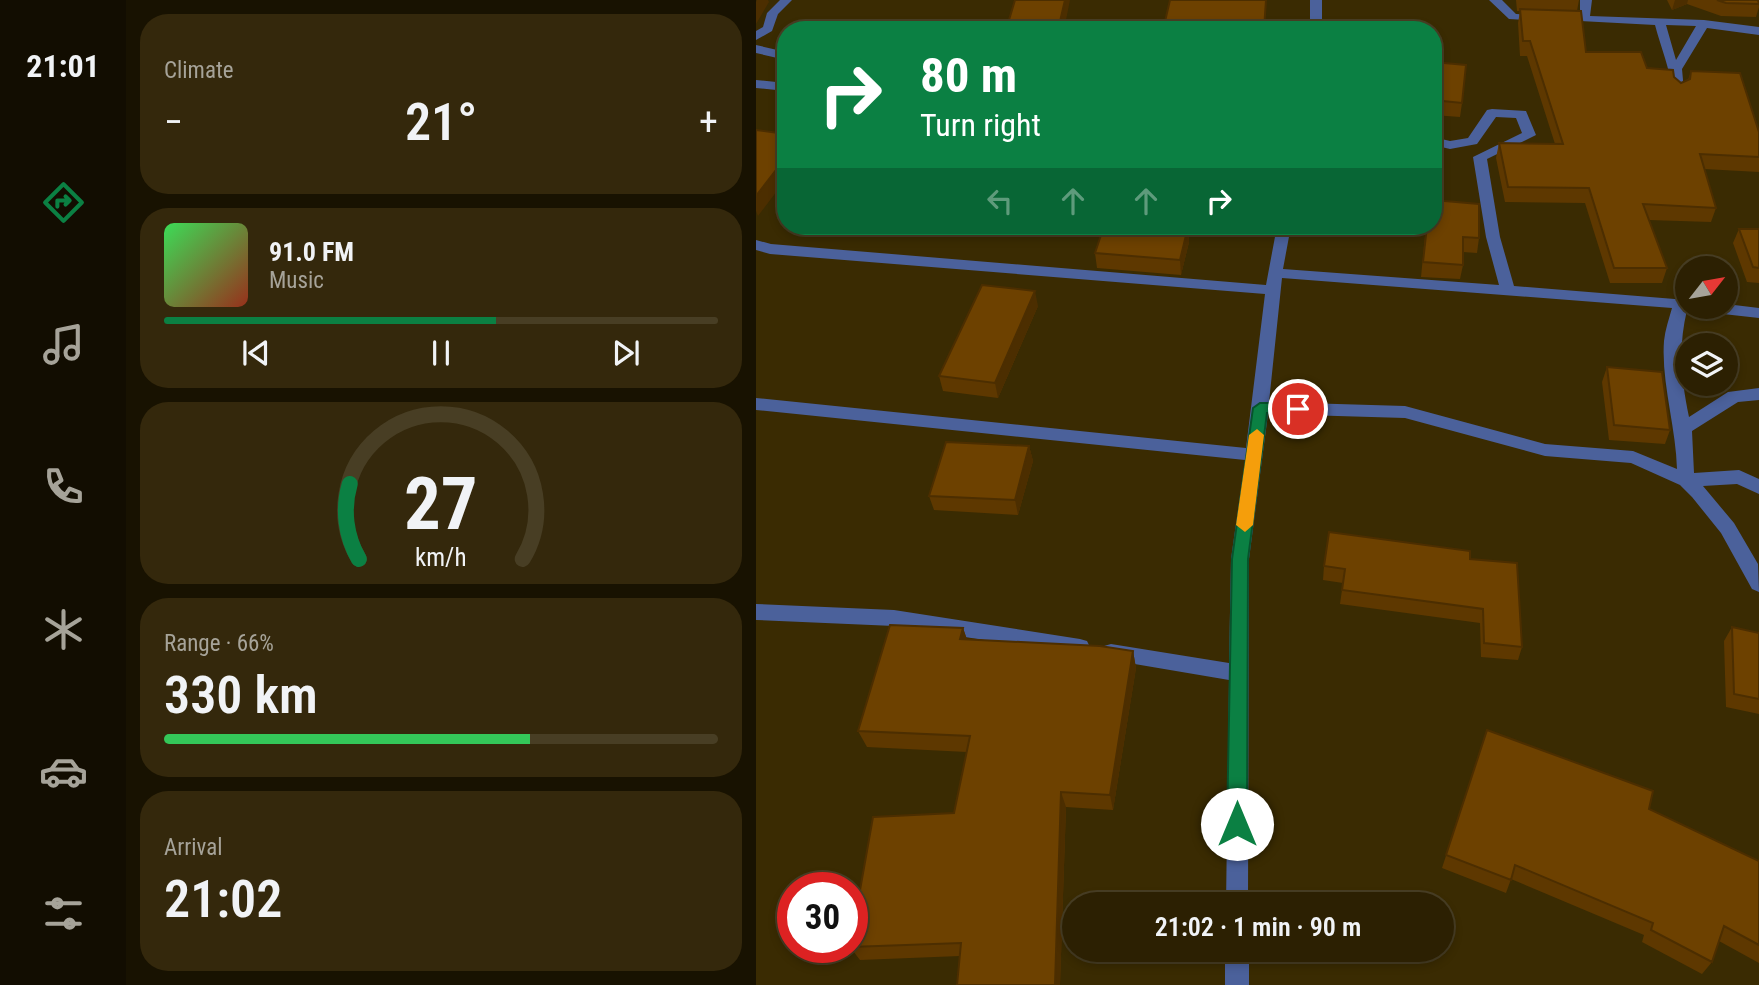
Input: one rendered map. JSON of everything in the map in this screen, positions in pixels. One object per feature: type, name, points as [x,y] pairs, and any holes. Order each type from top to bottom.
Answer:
[{"type":"street","points":[[756,36],[768,29],[773,13],[786,0]]},
{"type":"street","points":[[1316,0],[1316,21]]},
{"type":"street","points":[[1495,0],[1513,17],[1704,23],[1759,31]]},
{"type":"street","points":[[1572,19],[1586,0]]},
{"type":"street","points":[[1660,23],[1670,61],[1676,69],[1678,91]]},
{"type":"street","points":[[1676,69],[1704,23]]},
{"type":"street","points":[[756,48],[777,54]]},
{"type":"street","points":[[756,84],[777,86]]},
{"type":"street","points":[[1442,143],[1450,145],[1472,141],[1492,113],[1521,114],[1529,135],[1479,156],[1493,237],[1507,291]]},
{"type":"street","points":[[1237,892],[1240,559],[1274,282],[1282,235]]},
{"type":"street","points":[[756,245],[771,249],[1274,282],[1507,291],[1675,304]]},
{"type":"street","points":[[1738,311],[1759,313]]},
{"type":"street","points":[[1682,319],[1672,341],[1675,388],[1684,428],[1686,480]]},
{"type":"street","points":[[1684,428],[1734,397],[1759,394]]},
{"type":"street","points":[[756,404],[1254,455]]},
{"type":"street","points":[[1260,408],[1405,412],[1545,450],[1633,457],[1686,480],[1714,506],[1744,553],[1759,584]]},
{"type":"street","points":[[1686,480],[1739,477],[1759,487]]},
{"type":"street","points":[[756,612],[894,618],[1239,673]]},
{"type":"street","points":[[1237,962],[1237,985]]},
{"type":"building","points":[[1015,0],[1065,0],[1060,21],[1009,21]]},
{"type":"building","points":[[1170,0],[1266,0],[1265,21],[1165,21]]},
{"type":"building","points":[[1717,0],[1758,0],[1759,4],[1726,3]]},
{"type":"building","points":[[1520,9],[1581,11],[1586,52],[1641,52],[1647,68],[1673,70],[1674,77],[1681,83],[1690,79],[1691,71],[1740,73],[1759,132],[1759,157],[1700,154],[1716,208],[1643,204],[1667,268],[1614,268],[1589,188],[1508,187],[1499,143],[1563,144],[1530,41],[1523,41]]},
{"type":"building","points":[[1442,63],[1466,65],[1462,103],[1442,101]]},
{"type":"building","points":[[756,130],[777,133],[777,169],[756,196]]},
{"type":"building","points":[[1442,201],[1479,204],[1479,238],[1463,237],[1463,265],[1423,262],[1426,235],[1442,235]]},
{"type":"building","points":[[1739,229],[1759,229],[1759,268],[1753,267]]},
{"type":"building","points":[[1101,235],[1186,235],[1180,260],[1095,253]]},
{"type":"building","points":[[982,285],[1035,291],[995,383],[939,376]]},
{"type":"building","points":[[1607,367],[1662,372],[1670,430],[1614,425]]},
{"type":"building","points":[[946,442],[1029,446],[1015,500],[929,496]]},
{"type":"building","points":[[1329,532],[1470,551],[1470,559],[1517,563],[1522,647],[1484,643],[1483,609],[1342,590],[1345,569],[1324,566]]},
{"type":"building","points":[[890,625],[963,628],[960,639],[1100,646],[1133,651],[1110,795],[1061,792],[1055,985],[957,985],[961,943],[868,946],[868,872],[863,872],[873,817],[954,813],[970,736],[858,731]]},
{"type":"building","points":[[1732,627],[1759,633],[1759,699],[1734,694]]},
{"type":"building","points":[[1487,730],[1653,791],[1649,809],[1759,861],[1759,945],[1724,926],[1712,962],[1651,930],[1653,923],[1515,865],[1511,880],[1446,855]]},
{"type":"slow traffic","points":[[1245,525],[1257,435]]},
{"type":"route","points":[[1237,824],[1240,559],[1260,408],[1298,409]]}]
